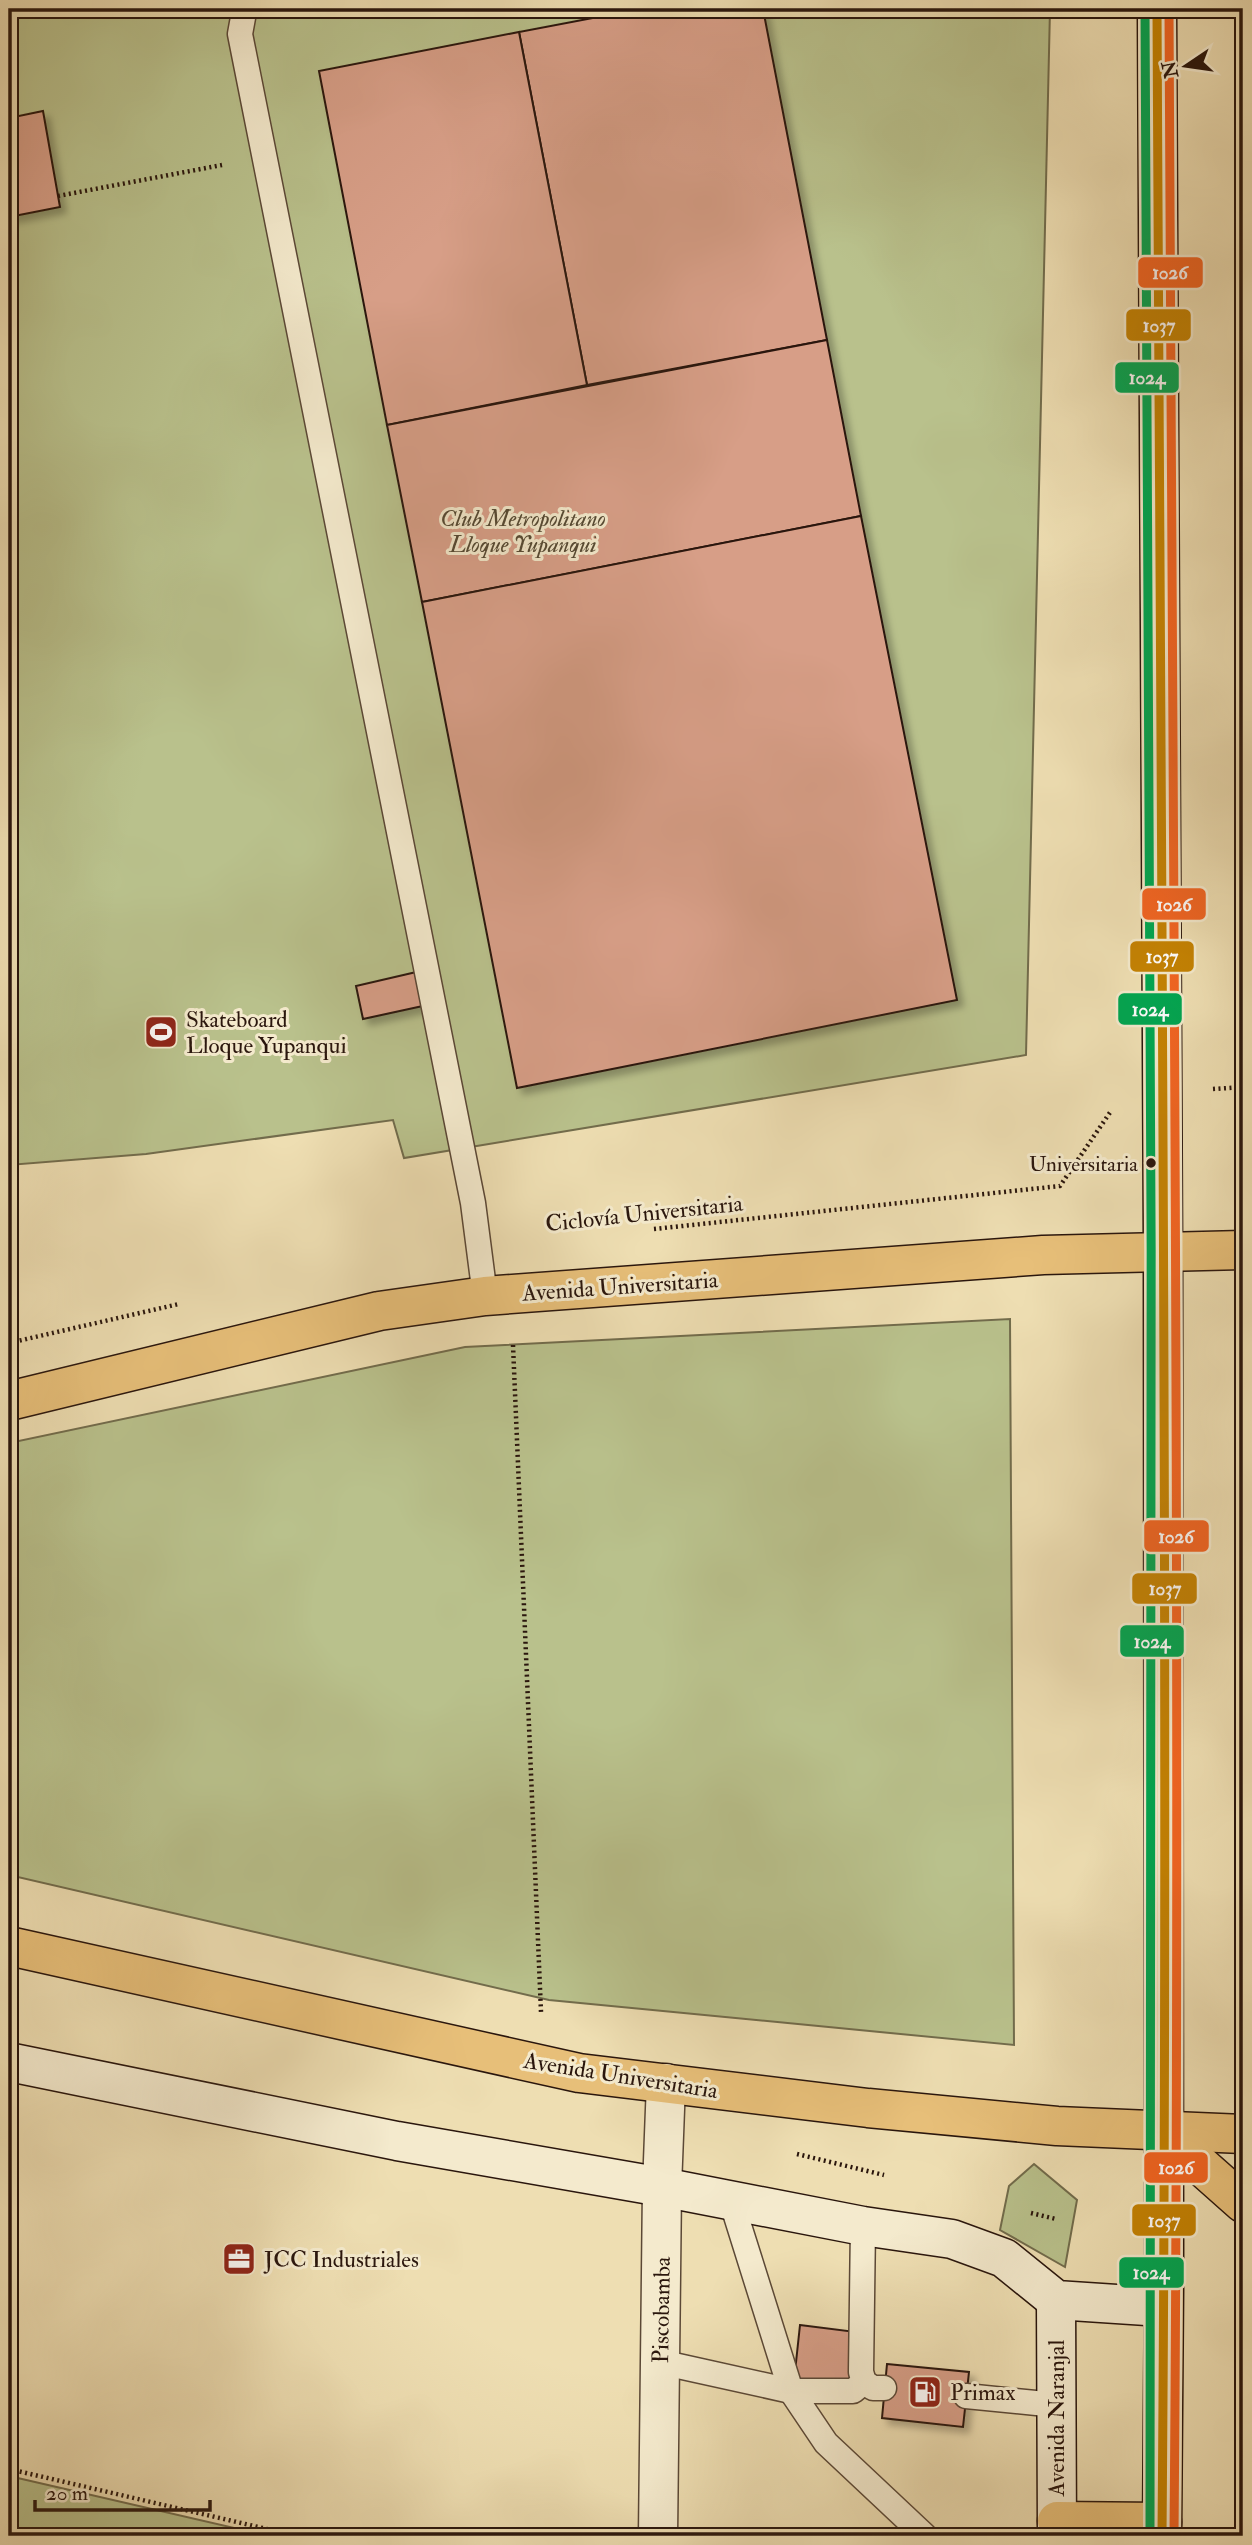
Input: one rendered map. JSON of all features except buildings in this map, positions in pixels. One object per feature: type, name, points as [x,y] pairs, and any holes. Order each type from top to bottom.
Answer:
[{"type":"main road","points":[[1057,2529],[1162,2529],[1163,1251],[1157,9]]},
{"type":"main road","name":"Avenida Universitaria","points":[[9,1401],[379,1311],[498,1295],[1044,1255],[1243,1250]]},
{"type":"main road","name":"Avenida Universitaria","points":[[9,1946],[579,2073],[868,2108],[1057,2126],[1243,2134]]},
{"type":"main road","points":[[9,2062],[397,2141],[662,2187],[863,2226],[952,2239],[1004,2258],[1056,2300],[1162,2307]]},
{"type":"main road","name":"Piscobamba","points":[[658,2536],[662,2187],[667,2083]]},
{"type":"main road","points":[[1163,2132],[1243,2203]]},
{"type":"main road","name":"Avenida Naranjal","points":[[1056,2300],[1057,2529]]},
{"type":"lane","points":[[247,9],[240,34],[473,1203],[498,1295]]},
{"type":"lane","points":[[731,2200],[791,2391],[826,2443],[925,2536]]},
{"type":"lane","points":[[660,2362],[791,2391],[853,2391],[874,2385],[861,2372],[863,2226]]},
{"type":"lane","points":[[966,2396],[1056,2405]]},
{"type":"path","points":[[58,196],[265,158]]},
{"type":"path","name":"Ciclovía Universitaria","points":[[643,1231],[1060,1185],[1123,1095],[1243,1087]]},
{"type":"path","points":[[498,1295],[543,2065]]},
{"type":"path","points":[[9,1343],[188,1302]]},
{"type":"path","points":[[9,2469],[297,2536]]},
{"type":"green space","name":"Club Metropolitano Lloque Yupanqui","points":[[9,9],[1050,9],[1026,1055],[404,1158],[393,1120],[146,1154],[9,1165]]},
{"type":"green space","points":[[1010,1319],[1014,2045],[549,2000],[9,1875],[9,1443],[465,1347]]},
{"type":"green space","points":[[1034,2164],[1077,2200],[1065,2267],[1000,2230],[1009,2186]]},
{"type":"green space","points":[[9,2476],[269,2536],[9,2536]]},
{"type":"transit line","name":"1024","points":[[1145,9],[1152,1588],[1150,2536]]},
{"type":"transit line","name":"1037","points":[[1157,9],[1165,1588],[1162,2536]]},
{"type":"transit line","name":"1026","points":[[1169,9],[1177,1588],[1174,2536]]},
{"type":"place","name":"Skateboard Lloque Yupanqui","points":[[161,1032]]},
{"type":"place","name":"Universitaria","points":[[1151,1163]]},
{"type":"place","name":"JCC Industriales","points":[[239,2259]]},
{"type":"place","name":"Primax","points":[[925,2392]]}]
